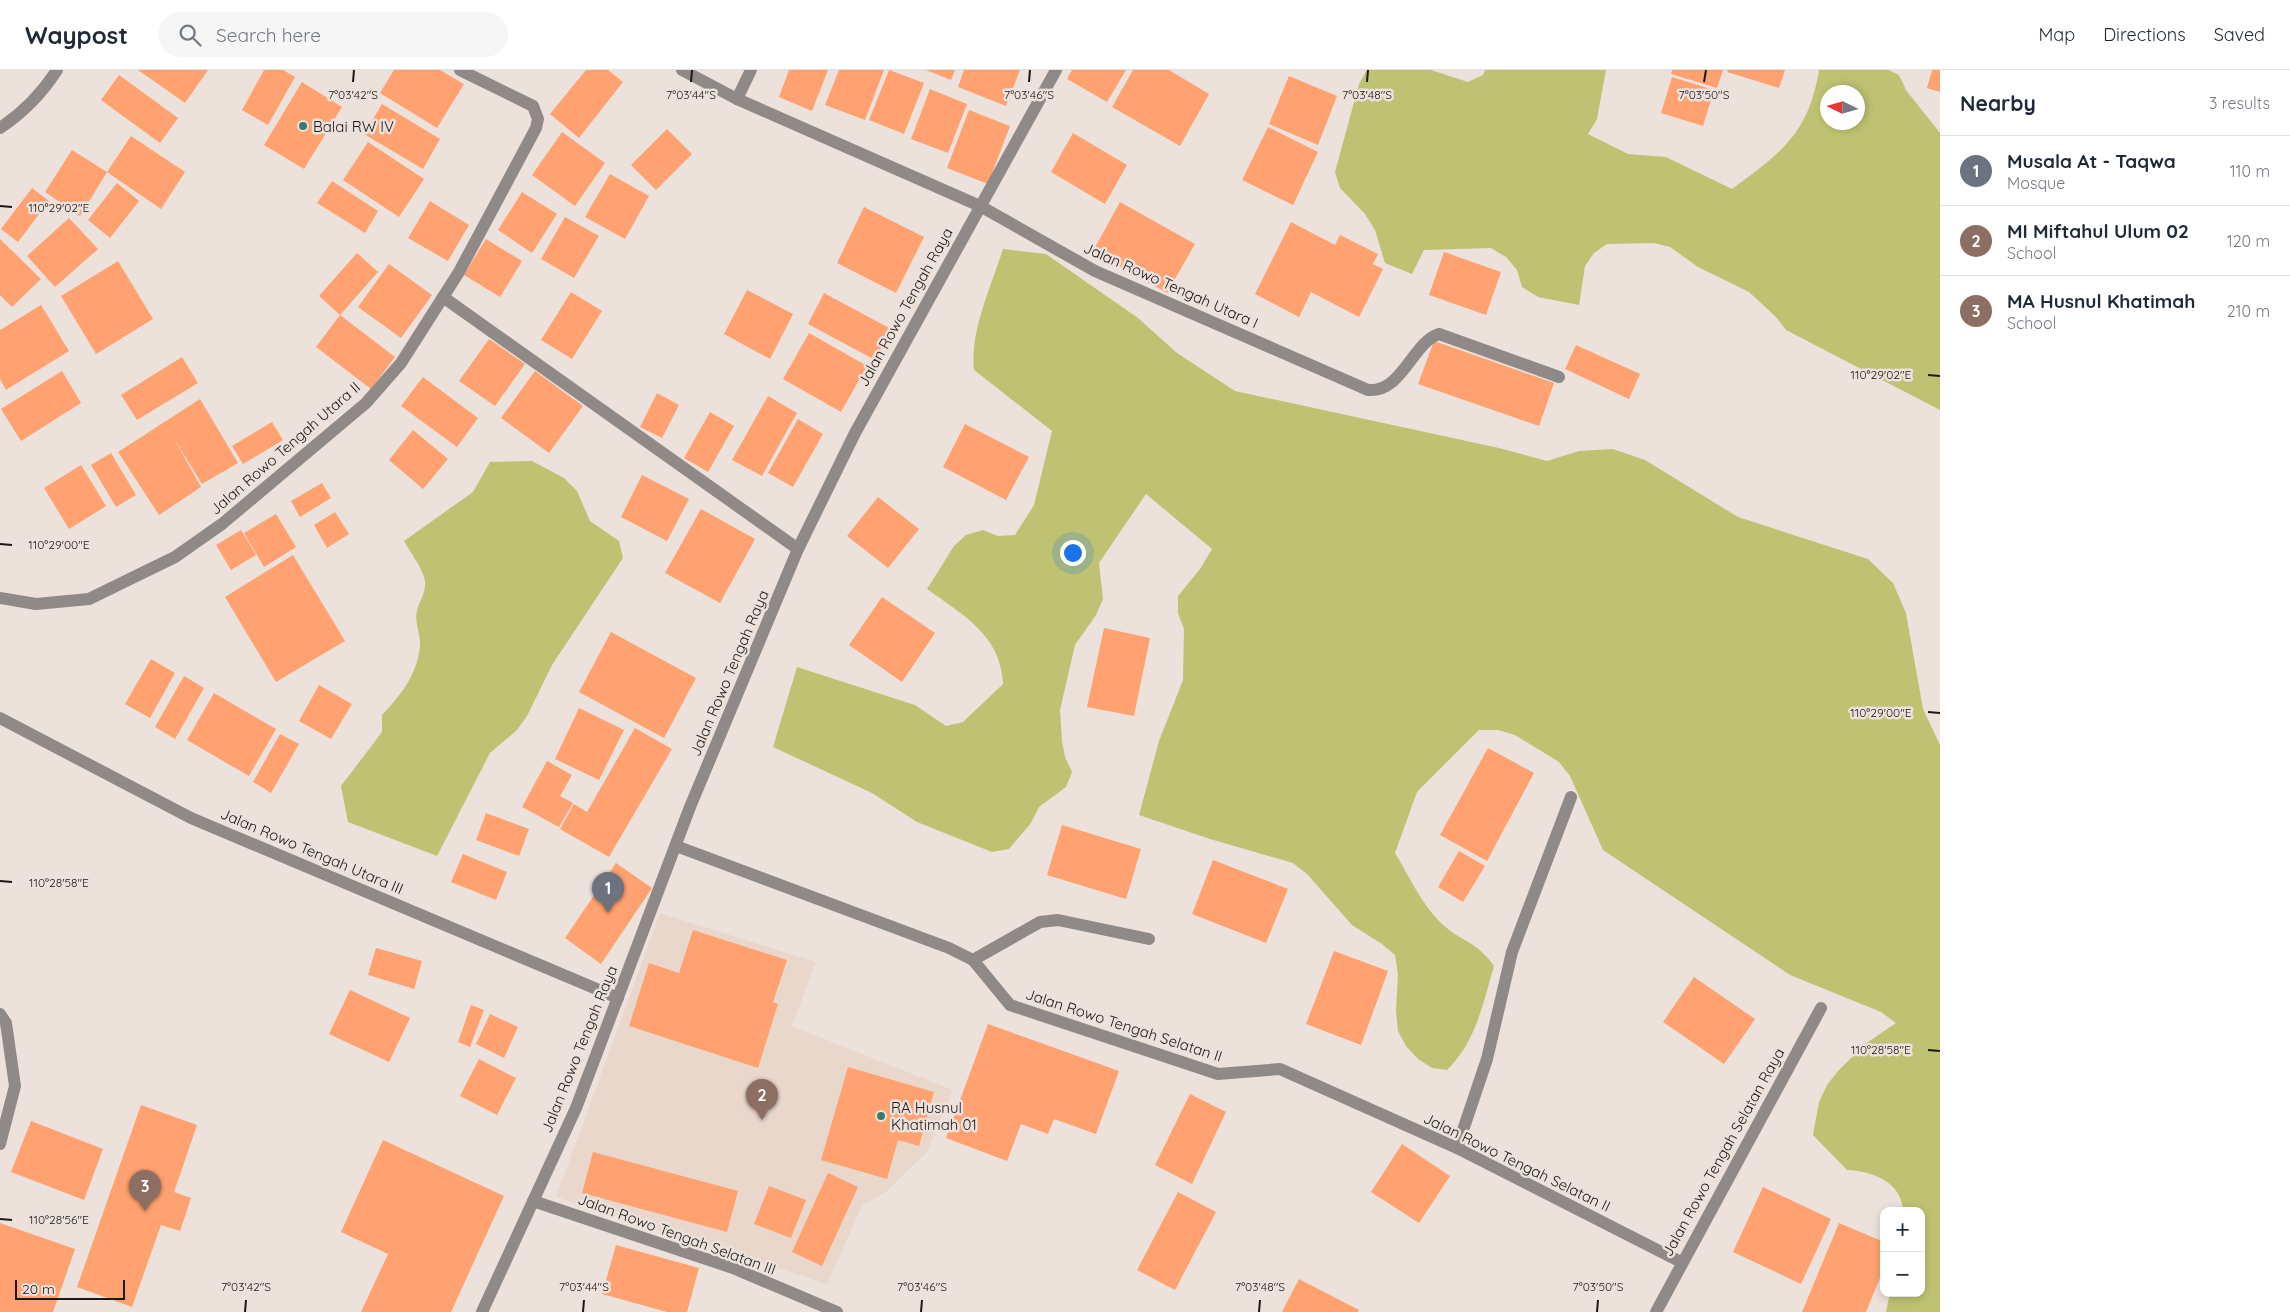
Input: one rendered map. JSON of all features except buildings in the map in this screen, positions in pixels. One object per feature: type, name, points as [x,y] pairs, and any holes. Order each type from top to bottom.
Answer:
[{"type":"street","points":[[0,128],[22,114],[42,93],[57,70]]},
{"type":"street","name":"Jalan Rowo Tengah Utara II","points":[[0,598],[36,604],[89,599],[174,557],[222,524],[366,403],[401,363],[459,272],[536,128],[538,119],[533,106],[460,70]]},
{"type":"street","name":"Jalan Rowo Tengah Utara I","points":[[682,70],[737,99],[980,206],[1095,271],[1368,390],[1385,387],[1409,365],[1433,336],[1439,334],[1559,377]]},
{"type":"street","points":[[737,99],[751,70]]},
{"type":"street","name":"Jalan Rowo Tengah Raya","points":[[482,1312],[576,1108],[676,846],[798,549],[854,433],[1056,70]]},
{"type":"street","points":[[443,296],[798,549]]},
{"type":"street","name":"Jalan Rowo Tengah Utara III","points":[[0,718],[191,818],[618,998]]},
{"type":"street","points":[[1457,1148],[1486,1059],[1512,952],[1571,798]]},
{"type":"street","name":"Jalan Rowo Tengah Selatan II","points":[[676,846],[949,948],[973,960],[1010,1005],[1218,1074],[1280,1069],[1457,1148],[1681,1262]]},
{"type":"street","points":[[973,960],[1040,922],[1058,920],[1148,938]]},
{"type":"street","name":"Jalan Rowo Tengah Selatan Raya","points":[[1656,1312],[1681,1262],[1821,1008]]},
{"type":"street","points":[[0,1014],[6,1023],[15,1086],[0,1144]]},
{"type":"street","name":"Jalan Rowo Tengah Selatan III","points":[[533,1201],[733,1268],[838,1312]]},
{"type":"shaded area","points":[[660,913],[816,962],[792,1026],[953,1090],[928,1151],[887,1191],[862,1206],[827,1284],[556,1197]]},
{"type":"green space","points":[[1367,70],[1431,70],[1468,82],[1483,75],[1485,70],[1606,70],[1597,119],[1588,134],[1628,154],[1666,157],[1732,189],[1765,164],[1790,140],[1808,110],[1819,70],[1889,70],[1899,75],[1906,90],[1940,133],[1940,410],[1786,330],[1776,317],[1749,292],[1698,267],[1670,247],[1654,243],[1607,244],[1594,253],[1585,266],[1579,305],[1538,297],[1522,287],[1517,270],[1506,257],[1491,248],[1424,250],[1412,274],[1385,263],[1375,230],[1365,214],[1340,188],[1335,172],[1359,84]]},
{"type":"green space","points":[[1003,249],[1046,254],[1138,318],[1177,353],[1235,391],[1499,448],[1547,461],[1579,451],[1613,449],[1645,460],[1738,517],[1868,559],[1893,583],[1906,613],[1923,709],[1940,745],[1940,1312],[1886,1312],[1889,1297],[1925,1297],[1925,1207],[1902,1207],[1897,1192],[1884,1180],[1866,1173],[1847,1170],[1813,1135],[1819,1102],[1827,1085],[1865,1044],[1896,1023],[1881,1012],[1790,975],[1603,850],[1570,776],[1559,762],[1515,735],[1498,730],[1479,730],[1417,792],[1395,853],[1433,915],[1447,928],[1481,951],[1494,966],[1472,1035],[1457,1059],[1447,1070],[1432,1068],[1418,1059],[1406,1046],[1398,1031],[1396,1011],[1398,974],[1395,955],[1382,944],[1352,925],[1307,874],[1293,863],[1210,839],[1139,815],[1159,741],[1183,680],[1184,629],[1178,613],[1178,596],[1200,569],[1212,549],[1146,494],[1099,563],[1103,599],[1096,615],[1075,645],[1060,710],[1065,757],[1072,772],[1066,787],[1039,807],[1031,823],[1009,849],[992,852],[917,822],[872,793],[773,747],[797,667],[915,705],[946,726],[963,722],[1003,684],[1001,667],[988,639],[954,608],[927,589],[954,546],[966,535],[983,530],[998,536],[1015,535],[1034,505],[1052,431],[974,370],[975,340],[987,293]]},
{"type":"green space","points":[[532,461],[564,478],[577,491],[590,521],[619,541],[623,558],[552,665],[527,716],[517,730],[490,753],[437,856],[348,822],[341,786],[382,732],[382,715],[407,684],[418,656],[420,642],[416,615],[425,582],[420,567],[404,541],[473,492],[490,462]]},
{"type":"place","name":"Balai RW IV","points":[[303,126]]},
{"type":"place","name":"Musala At - Taqwa","points":[[608,913]]},
{"type":"place","name":"RA Husnul Khatimah 01","points":[[881,1116]]},
{"type":"place","name":"MI Miftahul Ulum 02","points":[[762,1120]]},
{"type":"place","name":"MA Husnul Khatimah","points":[[145,1211]]}]
